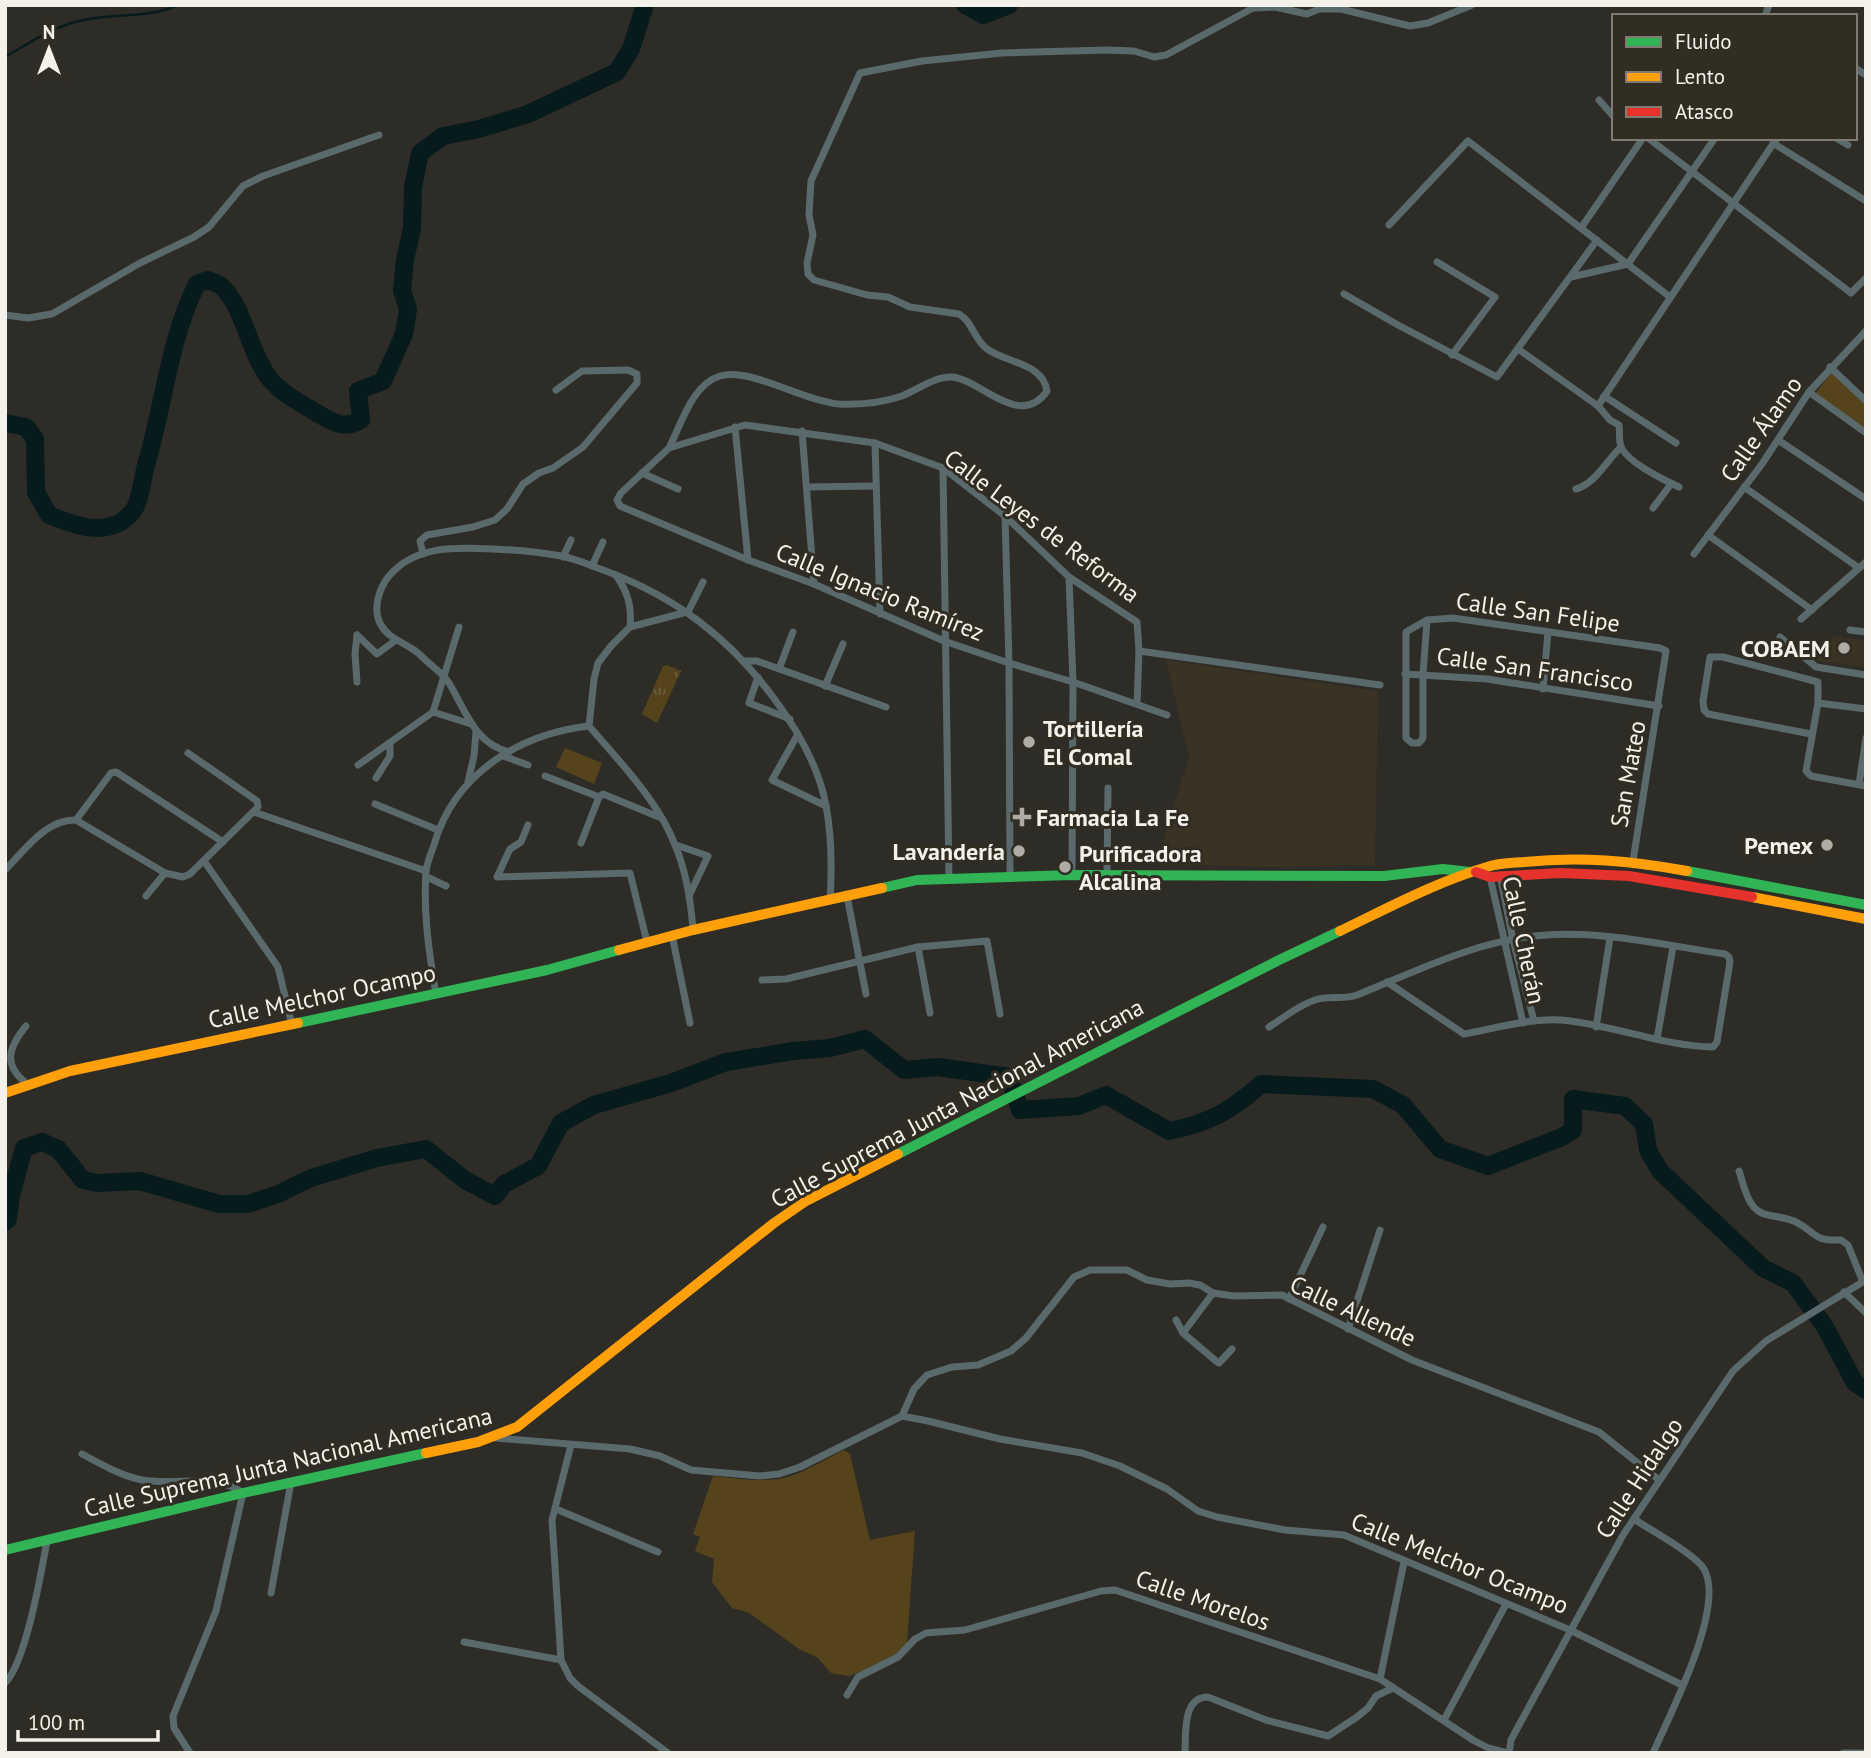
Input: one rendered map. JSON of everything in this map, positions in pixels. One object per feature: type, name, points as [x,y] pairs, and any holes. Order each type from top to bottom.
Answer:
[{"type":"main road","points":[[1494,871],[1559,858],[1633,861],[1866,905]]},
{"type":"main road","name":"Calle Melchor Ocampo","points":[[5,1093],[70,1071],[547,970],[693,930],[917,880],[1072,875],[1384,876],[1443,869],[1475,872]]},
{"type":"main road","points":[[1475,872],[1597,873],[1629,876],[1866,919]]},
{"type":"main road","name":"Calle Suprema Junta Nacional Americana","points":[[5,1550],[243,1493],[492,1438],[517,1427],[774,1223],[806,1201],[1277,961],[1403,900],[1475,872]]},
{"type":"street","points":[[669,448],[697,392],[708,381],[722,375],[743,375],[804,397],[836,404],[867,405],[899,397],[948,377],[961,379],[1003,401],[1024,407],[1037,403],[1046,391],[1046,384],[1027,366],[1002,358],[986,349],[976,338],[966,318],[959,314],[910,307],[888,297],[867,295],[814,279],[807,274],[813,235],[809,215],[811,181],[860,73],[936,59],[1002,53],[1107,50],[1134,51],[1154,57],[1166,55],[1252,8],[1275,7],[1307,14],[1319,9],[1341,9],[1410,26],[1428,23],[1472,5]]},
{"type":"street","points":[[1600,100],[1612,115]]},
{"type":"street","points":[[5,315],[28,318],[52,314],[209,227],[243,186],[263,176],[379,135]]},
{"type":"street","points":[[1632,140],[1637,146]]},
{"type":"street","points":[[1581,228],[1644,140]]},
{"type":"street","points":[[1649,140],[1851,293],[1866,278]]},
{"type":"street","points":[[1570,277],[1628,264],[1714,140]]},
{"type":"street","points":[[1839,140],[1848,145]]},
{"type":"street","points":[[1389,225],[1468,141],[1670,297]]},
{"type":"street","points":[[1598,406],[1775,141],[1866,201]]},
{"type":"street","points":[[1345,294],[1452,355],[1497,377],[1597,240]]},
{"type":"street","points":[[1437,262],[1495,297],[1452,355]]},
{"type":"street","name":"Calle Álamo","points":[[1695,554],[1779,440],[1809,392],[1866,331]]},
{"type":"street","points":[[1518,349],[1598,406],[1610,420],[1619,425],[1621,447],[1628,455],[1652,474],[1675,485],[1653,508]]},
{"type":"street","points":[[1830,367],[1866,401]]},
{"type":"street","points":[[423,554],[420,541],[427,535],[495,520],[507,509],[523,484],[539,473],[553,468],[583,447],[637,383],[637,374],[628,370],[582,371],[556,390]]},
{"type":"street","points":[[1809,392],[1866,433]]},
{"type":"street","points":[[1604,396],[1676,443]]},
{"type":"street","name":"Calle Leyes de Reforma","points":[[617,500],[669,448],[735,427],[745,425],[802,431],[875,443],[943,468],[1005,516],[1069,577],[1137,622],[1139,651]]},
{"type":"street","points":[[735,427],[748,560]]},
{"type":"street","points":[[802,431],[814,584]]},
{"type":"street","points":[[1779,440],[1866,499]]},
{"type":"street","points":[[875,443],[874,486],[880,614]]},
{"type":"street","points":[[1576,489],[1580,489],[1595,477],[1621,447]]},
{"type":"street","points":[[943,468],[948,879]]},
{"type":"street","points":[[642,473],[678,489]]},
{"type":"street","points":[[807,487],[874,486]]},
{"type":"street","points":[[1744,487],[1863,564],[1801,619]]},
{"type":"street","name":"Calle Ignacio Ramírez","points":[[617,500],[620,506],[748,560],[814,584],[944,641],[1167,715]]},
{"type":"street","points":[[1005,516],[1010,876]]},
{"type":"street","points":[[1708,535],[1812,610]]},
{"type":"street","points":[[563,557],[570,540]]},
{"type":"street","points":[[592,566],[603,542]]},
{"type":"street","points":[[528,765],[489,744],[476,732],[443,676],[413,649],[396,640],[382,627],[378,617],[380,591],[396,568],[423,554],[464,546],[563,557],[637,584],[688,612],[728,643],[758,677],[798,734],[818,776],[826,806],[832,873],[830,901]]},
{"type":"street","points":[[616,575],[627,592],[632,612],[630,627]]},
{"type":"street","points":[[1069,577],[1073,682],[1072,875]]},
{"type":"street","points":[[688,612],[702,582]]},
{"type":"street","points":[[688,612],[630,627],[598,663],[589,726],[662,818],[676,845],[689,896],[693,930]]},
{"type":"street","name":"Calle San Felipe","points":[[1405,674],[1406,632],[1427,620],[1453,618],[1666,651]]},
{"type":"street","points":[[1405,674],[1406,738],[1412,743],[1422,740],[1427,620]]},
{"type":"street","points":[[358,765],[433,712],[459,626]]},
{"type":"street","points":[[1850,630],[1866,632]]},
{"type":"street","points":[[779,669],[793,632]]},
{"type":"street","points":[[1543,688],[1548,632]]},
{"type":"street","points":[[357,682],[357,635],[377,654],[396,640]]},
{"type":"street","points":[[1780,637],[1816,667],[1866,675]]},
{"type":"street","points":[[825,686],[843,643]]},
{"type":"street","points":[[1137,704],[1139,651],[1380,685]]},
{"type":"street","name":"San Mateo","points":[[1633,861],[1666,651]]},
{"type":"street","points":[[1811,734],[1708,714],[1704,710],[1703,701],[1710,657],[1723,657],[1818,682],[1818,703],[1806,771],[1811,776],[1862,785],[1866,738]]},
{"type":"street","points":[[745,662],[757,661],[886,707]]},
{"type":"street","name":"Calle San Francisco","points":[[1405,674],[1487,679],[1659,706]]},
{"type":"street","points":[[758,677],[749,703],[790,719]]},
{"type":"street","points":[[1818,703],[1866,709]]},
{"type":"street","points":[[433,712],[471,724]]},
{"type":"street","points":[[436,994],[428,951],[427,874],[438,830],[454,800],[468,782],[506,754],[536,737],[569,728],[589,726]]},
{"type":"street","points":[[468,782],[476,732]]},
{"type":"street","points":[[798,734],[772,780],[826,806]]},
{"type":"street","points":[[376,778],[390,756],[390,744]]},
{"type":"street","points":[[5,870],[42,832],[66,819],[76,820],[165,873],[183,877],[204,861],[258,807],[257,801],[188,753]]},
{"type":"street","points":[[76,820],[111,773],[116,772],[223,842]]},
{"type":"street","points":[[545,776],[599,797]]},
{"type":"street","points":[[1107,875],[1108,788]]},
{"type":"street","points":[[581,843],[599,797],[603,794],[662,818]]},
{"type":"street","points":[[375,803],[438,830]]},
{"type":"street","points":[[254,812],[427,874],[446,886]]},
{"type":"street","points":[[528,825],[522,842],[510,849],[497,877],[630,873],[647,942]]},
{"type":"street","points":[[676,845],[708,856],[689,896]]},
{"type":"street","points":[[204,861],[278,967],[292,1025]]},
{"type":"street","name":"Calle Cherán","points":[[1494,871],[1534,1021]]},
{"type":"street","name":"Calle Cherán","points":[[1494,871],[1504,942],[1523,1023]]},
{"type":"street","points":[[146,896],[165,873]]},
{"type":"street","points":[[847,896],[866,994]]},
{"type":"street","points":[[1269,1027],[1314,1000],[1334,996],[1353,997],[1387,982],[1445,958],[1513,940],[1555,934],[1611,938],[1729,957],[1717,1042],[1713,1047],[1657,1039],[1571,1021],[1534,1021],[1464,1034],[1387,982]]},
{"type":"street","points":[[672,936],[690,1023]]},
{"type":"street","points":[[1596,1027],[1611,938]]},
{"type":"street","points":[[762,980],[786,979],[918,947],[987,941],[1000,1014]]},
{"type":"street","points":[[918,947],[930,1013]]},
{"type":"street","points":[[1657,1039],[1673,947]]},
{"type":"street","points":[[26,1026],[12,1047],[11,1059],[14,1074],[27,1084]]},
{"type":"street","points":[[1739,1171],[1751,1204],[1760,1214],[1797,1222],[1816,1238],[1826,1241],[1841,1240],[1847,1245],[1864,1281]]},
{"type":"street","points":[[1289,1298],[1323,1227]]},
{"type":"street","points":[[1348,1329],[1380,1230]]},
{"type":"street","name":"Calle Allende","points":[[901,1416],[914,1389],[927,1375],[952,1367],[978,1365],[1012,1351],[1026,1338],[1074,1277],[1090,1270],[1127,1270],[1147,1280],[1200,1285],[1213,1293],[1255,1297],[1270,1294],[1289,1298],[1412,1360],[1599,1432],[1659,1480]]},
{"type":"street","name":"Calle Hidalgo","points":[[1508,1753],[1511,1740],[1570,1630],[1634,1519],[1733,1371],[1766,1341],[1864,1281]]},
{"type":"street","points":[[1183,1333],[1213,1293]]},
{"type":"street","points":[[1843,1293],[1866,1313]]},
{"type":"street","points":[[1176,1320],[1183,1333],[1219,1363],[1232,1349]]},
{"type":"street","points":[[492,1438],[630,1449],[660,1456],[691,1470],[779,1474],[800,1468],[901,1416]]},
{"type":"street","name":"Calle Melchor Ocampo","points":[[901,1416],[1000,1439],[1082,1453],[1119,1466],[1167,1489],[1198,1511],[1217,1517],[1285,1530],[1344,1535],[1570,1630],[1682,1685]]},
{"type":"street","points":[[570,1445],[556,1509],[551,1520],[561,1660],[570,1678],[578,1686],[665,1752]]},
{"type":"street","points":[[82,1454],[140,1479],[225,1482],[243,1493],[216,1611],[173,1716],[174,1728],[190,1753]]},
{"type":"street","points":[[271,1593],[291,1482]]},
{"type":"street","points":[[556,1509],[658,1552]]},
{"type":"street","points":[[1634,1519],[1696,1560],[1704,1569],[1708,1582],[1705,1629],[1653,1753]]},
{"type":"street","points":[[5,1682],[18,1660],[28,1628],[47,1541]]},
{"type":"street","points":[[1380,1679],[1404,1562]]},
{"type":"street","name":"Calle Morelos","points":[[847,1695],[858,1677],[898,1657],[915,1639],[926,1633],[965,1630],[1101,1591],[1115,1590],[1380,1679],[1488,1748],[1508,1753]]},
{"type":"street","points":[[1444,1720],[1506,1604]]},
{"type":"street","points":[[464,1642],[561,1660]]},
{"type":"street","points":[[1185,1753],[1189,1710],[1199,1697],[1208,1697],[1287,1727],[1328,1736],[1368,1708],[1376,1696],[1393,1688]]},
{"type":"street","points":[[1843,1753],[1862,1753]]},
{"type":"shaded area","name":"COBAEM","points":[[1836,636],[1866,641],[1866,667],[1818,661],[1813,655]]},
{"type":"shaded area","points":[[1166,660],[1378,691],[1375,865],[1265,867],[1156,864],[1189,757]]},
{"type":"green space","points":[[1832,372],[1866,406],[1866,430],[1815,394]]},
{"type":"green space","points":[[663,666],[681,671],[657,723],[642,714]]},
{"type":"green space","points":[[565,748],[602,763],[594,784],[556,767]]},
{"type":"green space","points":[[844,1450],[850,1454],[870,1540],[915,1531],[907,1643],[896,1654],[849,1676],[831,1673],[818,1658],[799,1649],[749,1613],[732,1608],[712,1582],[714,1559],[695,1551],[700,1537],[693,1534],[713,1476],[754,1480],[779,1479],[804,1471]]},
{"type":"waterway","points":[[5,57],[48,33],[75,22],[153,13],[178,5]]},
{"type":"waterway","points":[[5,423],[26,427],[35,439],[36,492],[49,515],[75,525],[94,528],[121,522],[138,502],[180,327],[197,284],[208,280],[221,286],[236,305],[262,368],[279,389],[333,422],[344,425],[361,420],[358,391],[383,381],[404,334],[408,309],[402,291],[412,228],[413,187],[420,153],[443,136],[479,129],[528,114],[617,72],[631,49],[645,5]]},
{"type":"waterway","points":[[965,5],[983,15],[1009,5]]},
{"type":"waterway","points":[[5,1222],[8,1219],[11,1195],[24,1148],[42,1142],[58,1149],[83,1180],[97,1183],[140,1181],[219,1204],[248,1204],[278,1194],[311,1178],[377,1158],[426,1149],[465,1180],[495,1196],[504,1184],[538,1166],[561,1123],[594,1105],[671,1083],[726,1062],[830,1048],[865,1039],[904,1070],[938,1067],[1009,1077],[1020,1110],[1079,1106],[1106,1095],[1169,1131],[1219,1115],[1261,1084],[1373,1089],[1403,1105],[1440,1149],[1488,1166],[1562,1137],[1573,1130],[1573,1099],[1625,1106],[1644,1124],[1648,1150],[1660,1171],[1763,1268],[1793,1283],[1824,1325],[1855,1383],[1866,1390]]},
{"type":"traffic: fast","points":[[882,888],[917,880],[1072,875],[1384,876],[1443,869],[1470,872]]},
{"type":"traffic: fast","points":[[1687,871],[1866,905]]},
{"type":"traffic: fast","points":[[898,1154],[1340,931]]},
{"type":"traffic: fast","points":[[298,1023],[547,970],[619,950]]},
{"type":"traffic: fast","points":[[5,1550],[243,1493],[426,1453]]},
{"type":"traffic: slow","points":[[1340,931],[1431,888],[1496,865],[1545,860],[1586,860],[1626,862],[1687,871]]},
{"type":"traffic: slow","points":[[619,950],[693,930],[882,888]]},
{"type":"traffic: slow","points":[[1752,897],[1866,919]]},
{"type":"traffic: slow","points":[[5,1093],[70,1071],[298,1023]]},
{"type":"traffic: slow","points":[[426,1453],[478,1442],[517,1427],[774,1223],[806,1201],[898,1154]]},
{"type":"traffic: jam","points":[[1476,872],[1490,877],[1561,873],[1629,876],[1752,897]]},
{"type":"place","name":"COBAEM","points":[[1844,648]]},
{"type":"place","name":"Tortillería El Comal","points":[[1029,742]]},
{"type":"place","name":"Farmacia La Fe","points":[[1022,817]]},
{"type":"place","name":"Pemex","points":[[1827,845]]},
{"type":"place","name":"Lavandería","points":[[1019,851]]},
{"type":"place","name":"Purificadora Alcalina","points":[[1065,867]]}]
